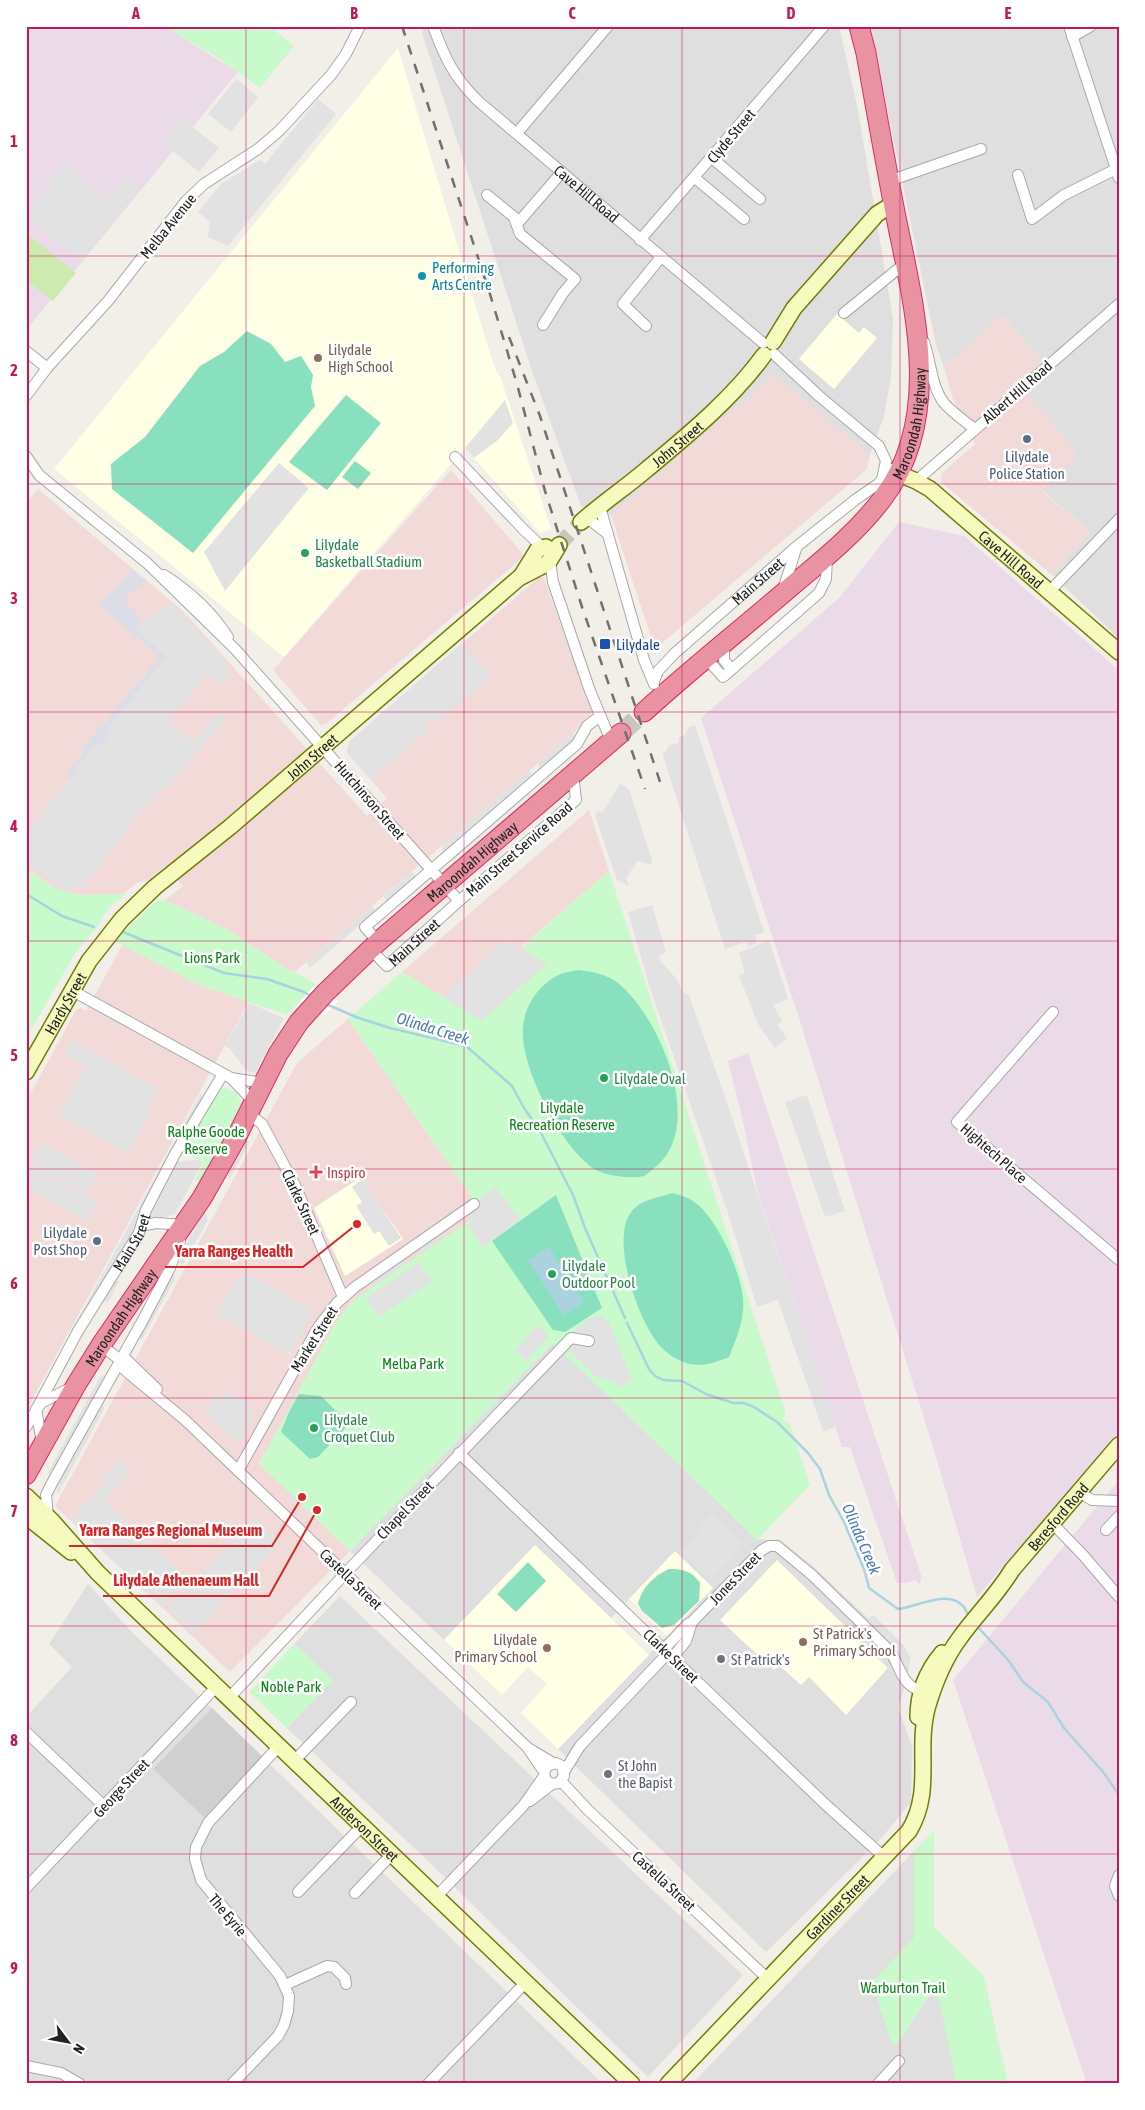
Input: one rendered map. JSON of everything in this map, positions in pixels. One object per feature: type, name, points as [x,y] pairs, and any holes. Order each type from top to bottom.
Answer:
[{"type":"highway","name":"Maroondah Highway","points":[[644,712],[656,690],[706,658],[724,644],[827,556],[884,497],[889,477],[907,452],[920,392],[916,322],[890,181],[856,29]]},
{"type":"highway","name":"Maroondah Highway","points":[[26,1475],[42,1443],[101,1345],[186,1223],[214,1178],[294,1030],[311,1008],[377,942],[616,737]]},
{"type":"main road","name":"John Street","points":[[581,520],[645,470],[737,389],[768,348],[794,308],[877,214],[893,204]]},
{"type":"main road","name":"Cave Hill Road","points":[[889,477],[916,481],[941,498],[1119,652]]},
{"type":"main road","name":"John Street","points":[[107,936],[155,887],[230,827],[519,578],[546,552]]},
{"type":"main road","name":"Hardy Street","points":[[26,1072],[71,990],[95,950],[107,936]]},
{"type":"main road","name":"Beresford Road","points":[[922,1748],[918,1720],[926,1693],[926,1676],[935,1662],[1000,1590],[1012,1570],[1055,1526],[1119,1445]]},
{"type":"main road","name":"Beresford Road","points":[[1082,1494],[1119,1458]]},
{"type":"main road","name":"Anderson Street","points":[[26,1496],[48,1517],[98,1573],[632,2084]]},
{"type":"main road","name":"Anderson Street","points":[[26,1516],[98,1573]]},
{"type":"main road","name":"Gardiner Street","points":[[668,2084],[909,1831],[920,1811],[923,1791],[922,1748]]},
{"type":"street","name":"Melba Avenue","points":[[26,396],[47,368],[108,301],[194,193],[204,184],[270,140],[331,75],[346,54],[360,26]]},
{"type":"street","name":"Cave Hill Road","points":[[433,26],[448,66],[463,86],[478,101],[768,348],[819,396],[876,442],[883,453],[889,477]]},
{"type":"street","points":[[517,133],[608,26]]},
{"type":"street","points":[[1018,174],[1032,219],[1064,195],[1117,173],[1069,26]]},
{"type":"street","points":[[1072,37],[1091,26]]},
{"type":"street","name":"Clyde Street","points":[[640,240],[824,28]]},
{"type":"street","points":[[890,181],[981,149]]},
{"type":"street","points":[[712,158],[760,199]]},
{"type":"street","points":[[517,224],[562,172]]},
{"type":"street","points":[[695,178],[744,219]]},
{"type":"street","points":[[487,195],[514,217],[520,234],[575,279],[563,293],[543,325]]},
{"type":"street","points":[[646,326],[622,304],[661,257]]},
{"type":"street","points":[[844,313],[904,264]]},
{"type":"street","name":"Albert Hill Road","points":[[916,481],[1119,304]]},
{"type":"street","points":[[916,322],[927,351],[939,393],[952,411],[975,429]]},
{"type":"street","points":[[26,352],[47,368]]},
{"type":"street","name":"Hutchinson Street","points":[[26,456],[36,471],[48,483],[147,564],[179,584],[197,606],[218,622],[235,649],[324,746],[444,885]]},
{"type":"street","points":[[455,457],[546,552],[553,582],[590,692],[600,716],[616,737]]},
{"type":"street","name":"Main Street","points":[[656,690],[658,671],[667,659],[796,548],[871,488],[889,477]]},
{"type":"street","points":[[604,501],[601,511],[644,660],[656,690]]},
{"type":"street","points":[[1049,592],[1119,519]]},
{"type":"street","points":[[581,520],[591,521],[608,534]]},
{"type":"street","points":[[781,595],[796,548]]},
{"type":"street","points":[[706,658],[723,677],[819,593],[826,579],[827,556]]},
{"type":"street","points":[[724,644],[724,660],[731,669]]},
{"type":"street","points":[[377,942],[364,927],[576,744],[587,726],[600,716]]},
{"type":"street","name":"Main Street Service Road","points":[[444,885],[459,901],[576,800],[572,774]]},
{"type":"street","name":"Main Street","points":[[377,942],[387,966],[459,901]]},
{"type":"street","name":"Clarke Street","points":[[71,990],[227,1076],[264,1083]]},
{"type":"street","name":"Hightech Place","points":[[1053,1012],[957,1122],[1119,1260]]},
{"type":"street","name":"Main Street","points":[[26,1427],[78,1331],[109,1278],[123,1260],[175,1154],[227,1076]]},
{"type":"street","name":"Clarke Street","points":[[227,1076],[262,1124],[294,1185],[343,1297]]},
{"type":"street","name":"Market Street","points":[[238,1471],[319,1326],[343,1297],[474,1204]]},
{"type":"street","points":[[48,1517],[46,1499],[48,1490],[170,1268],[186,1223],[156,1222],[141,1226]]},
{"type":"street","name":"Chapel Street","points":[[229,1698],[459,1453],[571,1338],[590,1341]]},
{"type":"street","name":"Castella Street","points":[[101,1345],[120,1360],[121,1367],[175,1411],[527,1748],[544,1774]]},
{"type":"street","points":[[42,1443],[37,1409],[50,1397],[76,1385]]},
{"type":"street","name":"Clarke Street","points":[[459,1453],[825,1804],[885,1858]]},
{"type":"street","points":[[1082,1494],[1095,1501],[1119,1501]]},
{"type":"street","points":[[1106,1530],[1119,1516]]},
{"type":"street","points":[[1055,1526],[1119,1597]]},
{"type":"street","name":"Jones Street","points":[[436,1897],[523,1806],[559,1779],[580,1746],[668,1653],[686,1641],[692,1622],[762,1550],[772,1545],[779,1546],[812,1575],[890,1651],[906,1683],[926,1693]]},
{"type":"street","name":"George Street","points":[[26,1888],[216,1687]]},
{"type":"street","points":[[294,1761],[350,1702]]},
{"type":"street","points":[[26,1732],[104,1806]]},
{"type":"street","name":"The Eyrie","points":[[232,2084],[278,2036],[288,2011],[289,1996],[280,1976],[207,1890],[197,1872],[196,1847],[208,1823],[278,1746]]},
{"type":"street","name":"Jones Street","points":[[554,1763],[580,1746]]},
{"type":"street","name":"Castella Street","points":[[527,1748],[554,1763]]},
{"type":"street","points":[[554,1763],[562,1766],[559,1779],[546,1781],[544,1774],[547,1766],[554,1763]]},
{"type":"street","name":"Jones Street","points":[[523,1806],[544,1774]]},
{"type":"street","name":"Castella Street","points":[[559,1779],[588,1810],[768,1979]]},
{"type":"street","points":[[298,1892],[362,1826]]},
{"type":"street","points":[[355,1893],[392,1854]]},
{"type":"street","points":[[1119,1875],[1115,1886],[1119,1896]]},
{"type":"street","points":[[285,1985],[327,1966],[334,1967],[345,1978],[346,1984]]},
{"type":"street","points":[[428,2084],[526,1982]]},
{"type":"street","points":[[878,2084],[899,2061]]},
{"type":"street","points":[[26,2066],[61,2073],[80,2084]]},
{"type":"shaded area","points":[[26,26],[164,26],[238,72],[26,330]]},
{"type":"shaded area","points":[[425,26],[839,26],[858,110],[893,319],[891,376],[884,416],[870,455],[774,376],[611,515],[581,506],[534,377],[422,33]]},
{"type":"shaded area","points":[[870,26],[1119,26],[1119,638],[1052,575],[1090,532],[1042,490],[1028,393],[1051,373],[1003,315],[944,367],[936,345]]},
{"type":"shaded area","name":"Lilydale High School","points":[[398,48],[487,344],[496,371],[500,376],[551,529],[540,533],[465,448],[284,657],[54,469]]},
{"type":"shaded area","points":[[236,79],[258,97],[231,132],[208,114]]},
{"type":"shaded area","points":[[318,99],[336,114],[228,246],[208,237],[210,222],[198,212],[221,184],[260,160],[265,164]]},
{"type":"shaded area","points":[[182,119],[219,148],[199,172],[163,143]]},
{"type":"shaded area","points":[[65,164],[108,199],[126,178],[140,190],[82,261],[26,215],[26,212]]},
{"type":"shaded area","points":[[837,314],[859,333],[864,327],[877,338],[834,389],[799,359]]},
{"type":"shaded area","points":[[1003,315],[1051,373],[1028,394],[1078,454],[1042,491],[1090,532],[1052,575],[941,482],[941,474],[975,444],[952,397],[944,367]]},
{"type":"shaded area","points":[[774,375],[870,455],[867,469],[655,649],[611,515]]},
{"type":"shaded area","points":[[505,400],[513,423],[498,440],[474,458],[465,448]]},
{"type":"shaded area","points":[[279,463],[309,488],[225,591],[204,552]]},
{"type":"shaded area","points":[[451,470],[522,553],[522,558],[326,724],[321,725],[273,670]]},
{"type":"shaded area","points":[[38,489],[184,612],[367,816],[387,798],[347,753],[349,742],[539,577],[544,578],[592,712],[586,722],[295,972],[290,971],[232,932],[165,900],[183,886],[165,866],[147,881],[138,882],[123,894],[79,895],[55,888],[26,868],[26,503]]},
{"type":"shaded area","points":[[899,522],[964,536],[1119,670],[1119,1432],[977,1597],[933,1447],[798,1015],[701,718],[839,598]]},
{"type":"shaded area","points":[[132,570],[147,580],[124,598],[143,623],[135,629],[167,657],[107,728],[111,732],[99,746],[96,744],[76,769],[71,779],[66,775],[82,757],[81,750],[160,657],[99,605]]},
{"type":"shaded area","points":[[170,603],[181,612],[229,665],[225,670],[229,675],[219,684],[208,674],[168,722],[193,742],[219,712],[226,719],[167,788],[160,789],[83,889],[75,883],[69,891],[26,862],[26,831],[75,774],[76,769],[96,744],[99,746],[111,732],[107,728],[167,657],[135,629]]},
{"type":"shaded area","points":[[462,643],[492,676],[435,724],[431,719],[425,725],[429,730],[371,780],[347,753],[349,742]]},
{"type":"shaded area","points":[[695,725],[764,932],[755,935],[757,943],[748,947],[746,942],[725,949],[662,753],[665,753],[669,745],[679,743],[678,738],[685,735],[689,727]]},
{"type":"shaded area","points":[[574,732],[575,740],[540,768],[538,763]]},
{"type":"shaded area","points":[[530,770],[531,776],[443,852],[442,846]]},
{"type":"shaded area","points":[[538,781],[541,784],[452,861],[450,858]]},
{"type":"shaded area","points":[[620,784],[629,789],[652,860],[652,865],[638,861],[626,878],[629,886],[617,880],[595,816],[598,811],[602,813]]},
{"type":"shaded area","points":[[589,810],[609,871],[521,947],[548,964],[482,1021],[402,972]]},
{"type":"shaded area","points":[[412,872],[416,877],[388,901],[383,897]]},
{"type":"shaded area","points":[[652,905],[666,952],[659,957],[661,962],[676,978],[683,992],[689,995],[836,1427],[823,1431],[778,1300],[757,1307],[728,1213],[651,991],[628,912]]},
{"type":"shaded area","points":[[372,906],[376,911],[310,968],[306,963]]},
{"type":"shaded area","points":[[506,940],[545,964],[481,1020],[443,997]]},
{"type":"shaded area","points":[[769,940],[788,999],[773,1005],[782,1021],[777,1025],[787,1038],[775,1048],[758,1024],[739,976],[745,973],[739,953]]},
{"type":"shaded area","points":[[123,944],[199,985],[249,1001],[26,1411],[26,1102],[76,1010],[80,1008],[86,1011]]},
{"type":"shaded area","points":[[249,1003],[284,1018],[255,1073],[247,1071],[230,1049],[225,1046]]},
{"type":"shaded area","points":[[348,1019],[482,1212],[354,1301],[259,1463],[350,1551],[230,1672],[55,1506],[297,1063]]},
{"type":"shaded area","points":[[72,1041],[159,1089],[147,1110],[150,1112],[128,1153],[59,1115],[86,1066],[65,1055]]},
{"type":"shaded area","points":[[748,1053],[922,1578],[920,1579],[921,1583],[918,1584],[916,1580],[897,1583],[850,1447],[842,1447],[757,1190],[728,1061]]},
{"type":"shaded area","points":[[201,1093],[204,1102],[167,1163],[193,1160],[203,1161],[175,1214],[164,1217],[143,1230],[111,1280],[119,1281],[109,1301],[100,1303],[80,1322],[77,1321]]},
{"type":"shaded area","points":[[807,1095],[845,1211],[825,1217],[785,1102]]},
{"type":"shaded area","points":[[246,1134],[249,1143],[229,1180],[227,1171]]},
{"type":"shaded area","points":[[41,1143],[97,1175],[87,1194],[30,1162]]},
{"type":"shaded area","points":[[26,1163],[98,1202],[88,1221],[26,1188]]},
{"type":"shaded area","points":[[361,1177],[403,1239],[345,1276],[314,1208]]},
{"type":"shaded area","points":[[363,1179],[401,1238],[389,1246],[379,1231],[374,1234],[356,1206],[362,1202],[352,1187]]},
{"type":"shaded area","points":[[496,1187],[520,1220],[482,1247],[467,1225],[473,1221],[465,1210]]},
{"type":"shaded area","points":[[205,1211],[208,1220],[182,1267],[179,1258]]},
{"type":"shaded area","points":[[443,1231],[446,1236],[422,1253],[419,1249]]},
{"type":"shaded area","points":[[403,1260],[406,1264],[374,1287],[370,1282]]},
{"type":"shaded area","points":[[419,1262],[432,1281],[379,1317],[366,1298]]},
{"type":"shaded area","points":[[172,1270],[175,1279],[141,1341],[139,1332]]},
{"type":"shaded area","points":[[243,1271],[314,1310],[290,1355],[217,1315]]},
{"type":"shaded area","points":[[602,1316],[609,1322],[633,1377],[621,1388],[614,1381],[595,1376],[560,1342],[591,1317]]},
{"type":"shaded area","points":[[538,1325],[549,1337],[526,1361],[515,1350]]},
{"type":"shaded area","points":[[553,1343],[757,1539],[782,1541],[814,1567],[869,1619],[873,1615],[904,1646],[910,1657],[908,1677],[898,1707],[912,1746],[911,1802],[879,1841],[766,1952],[558,1749],[713,1588],[675,1552],[611,1618],[535,1545],[444,1640],[350,1551]]},
{"type":"shaded area","points":[[106,1375],[109,1389],[103,1401],[104,1409],[58,1494],[54,1472],[47,1474],[100,1377]]},
{"type":"shaded area","points":[[227,1391],[252,1404],[248,1411],[255,1415],[241,1442],[234,1439],[211,1418],[212,1415],[206,1412],[216,1393],[223,1397]]},
{"type":"shaded area","points":[[119,1459],[133,1471],[105,1501],[189,1580],[163,1608],[70,1520],[106,1482],[101,1478]]},
{"type":"shaded area","points":[[1119,1480],[1119,2084],[1087,2084],[953,1680]]},
{"type":"shaded area","points":[[712,1512],[742,1543],[733,1557],[711,1580],[681,1551],[701,1532],[700,1524]]},
{"type":"shaded area","points":[[255,1517],[281,1542],[193,1634],[167,1609]]},
{"type":"shaded area","name":"Lilydale Primary School","points":[[535,1545],[649,1655],[558,1749],[521,1713],[547,1684],[528,1667],[502,1695],[444,1640]]},
{"type":"shaded area","points":[[675,1551],[713,1588],[667,1636],[629,1599]]},
{"type":"shaded area","name":"St Patrick's Primary School","points":[[777,1560],[888,1668],[846,1715],[809,1677],[801,1685],[779,1665],[774,1670],[720,1620]]},
{"type":"shaded area","points":[[88,1584],[132,1632],[603,2084],[26,2084],[26,1717],[72,1667],[49,1644]]},
{"type":"shaded area","points":[[340,1596],[743,1975],[648,2077],[429,1862],[287,1728],[333,1680],[294,1644]]},
{"type":"shaded area","points":[[872,1616],[905,1651],[909,1661],[909,1670],[864,1625]]},
{"type":"shaded area","points":[[212,1708],[263,1757],[205,1818],[153,1769]]},
{"type":"shaded area","points":[[914,1851],[914,1938],[872,1983],[898,2044],[937,1983],[957,2084],[692,2084]]},
{"type":"green space","points":[[164,26],[270,26],[294,46],[260,88],[220,59]]},
{"type":"green space","points":[[26,233],[76,273],[53,301],[26,280]]},
{"type":"green space","points":[[247,331],[271,344],[285,362],[301,356],[313,375],[311,387],[315,406],[193,553],[112,489],[111,464],[145,437],[200,366],[224,352]]},
{"type":"green space","points":[[346,395],[381,423],[327,490],[289,462]]},
{"type":"green space","points":[[355,461],[371,473],[358,489],[342,477]]},
{"type":"green space","points":[[26,868],[55,888],[78,895],[126,894],[110,907],[76,952],[30,1032],[26,1031]]},
{"type":"green space","name":"Lilydale Recreation Reserve","points":[[609,871],[786,1414],[782,1419],[790,1424],[810,1485],[757,1540],[553,1343],[350,1551],[259,1464],[336,1322],[354,1300],[482,1212],[348,1019],[402,972],[482,1020],[547,964],[521,948]]},
{"type":"green space","name":"Lions Park","points":[[165,900],[232,932],[290,971],[316,984],[287,1015],[199,985],[114,941],[156,901]]},
{"type":"green space","name":"Lilydale Oval","points":[[579,970],[609,977],[634,999],[649,1021],[662,1046],[672,1074],[677,1102],[677,1128],[669,1151],[644,1176],[627,1177],[606,1174],[596,1170],[583,1160],[557,1127],[528,1063],[523,1027],[530,1002],[540,989],[553,978],[563,973]]},
{"type":"green space","name":"Ralphe Goode Reserve","points":[[220,1088],[234,1092],[239,1097],[241,1104],[200,1182],[195,1180],[204,1161],[192,1156],[188,1152],[186,1145]]},
{"type":"green space","points":[[672,1193],[693,1201],[711,1219],[726,1245],[741,1286],[743,1313],[735,1343],[729,1357],[711,1363],[693,1365],[679,1360],[662,1348],[653,1337],[644,1320],[635,1300],[629,1278],[624,1236],[627,1219],[640,1204]]},
{"type":"green space","name":"Lilydale Outdoor Pool","points":[[556,1195],[602,1308],[565,1332],[553,1330],[492,1241]]},
{"type":"green space","name":"Lilydale Croquet Club","points":[[299,1394],[321,1396],[349,1424],[318,1457],[310,1459],[281,1432]]},
{"type":"green space","points":[[528,1562],[546,1581],[516,1612],[497,1594]]},
{"type":"green space","points":[[669,1569],[687,1572],[697,1579],[700,1583],[699,1601],[674,1625],[662,1628],[642,1611],[638,1604],[642,1592],[649,1583]]},
{"type":"green space","name":"Noble Park","points":[[294,1644],[333,1680],[287,1728],[249,1692]]},
{"type":"green space","name":"Warburton Trail","points":[[934,1831],[934,1927],[984,1976],[1008,2084],[957,2084],[936,1984],[898,2044],[892,2044],[872,1983],[914,1938],[914,1851]]},
{"type":"water","points":[[549,1247],[584,1302],[564,1315],[528,1260]]},
{"type":"pier","points":[[313,987],[338,1001],[325,1015],[300,1002]]},
{"type":"waterway","name":"Olinda Creek","points":[[26,894],[62,916],[94,927]]},
{"type":"waterway","name":"Olinda Creek","points":[[123,932],[224,973],[267,979],[304,992],[312,997]]},
{"type":"waterway","name":"Olinda Creek","points":[[326,1004],[356,1017],[390,1028],[466,1046],[512,1086],[540,1131],[573,1195],[585,1228],[625,1318]]},
{"type":"waterway","name":"Olinda Creek","points":[[627,1323],[649,1369],[655,1376],[663,1380],[682,1381],[706,1394],[733,1403],[744,1403],[754,1407],[777,1422],[808,1453],[820,1469],[829,1495],[844,1522],[864,1569],[869,1588],[898,1609],[933,1600],[950,1599],[964,1607],[970,1617]]},
{"type":"waterway","name":"Olinda Creek","points":[[976,1625],[1009,1661],[1023,1682],[1048,1702],[1064,1728],[1104,1773],[1119,1795]]},
{"type":"tunnel","points":[[559,545],[581,522]]},
{"type":"tunnel","points":[[621,733],[644,712]]},
{"type":"railway","points":[[402,26],[490,294],[517,384],[545,491],[582,607],[645,789]]},
{"type":"railway","points":[[509,337],[540,416],[661,785]]},
{"type":"place","name":"Performing Arts Centre","points":[[422,276]]},
{"type":"place","name":"Lilydale High School","points":[[318,358]]},
{"type":"place","name":"Lilydale Police Station","points":[[1027,439]]},
{"type":"place","name":"Lilydale Basketball Stadium","points":[[305,553]]},
{"type":"place","name":"Lilydale","points":[[605,644]]},
{"type":"place","name":"Lilydale Oval","points":[[604,1078]]},
{"type":"place","name":"Inspiro","points":[[316,1172]]},
{"type":"place","name":"Yarra Ranges Health","points":[[357,1224]]},
{"type":"place","name":"Lilydale Post Shop","points":[[97,1241]]},
{"type":"place","name":"Lilydale Outdoor Pool","points":[[552,1274]]},
{"type":"place","name":"Lilydale Croquet Club","points":[[314,1428]]},
{"type":"place","name":"Yarra Ranges Regional Museum","points":[[302,1497]]},
{"type":"place","name":"Lilydale Athenaeum Hall","points":[[317,1510]]},
{"type":"place","name":"St Patrick's Primary School","points":[[803,1642]]},
{"type":"place","name":"Lilydale Primary School","points":[[547,1648]]},
{"type":"place","name":"St Patrick's","points":[[721,1659]]},
{"type":"place","name":"St John the Bapist","points":[[608,1774]]},
{"type":"park label","name":"Melba Park","points":[[413,1363]]}]
